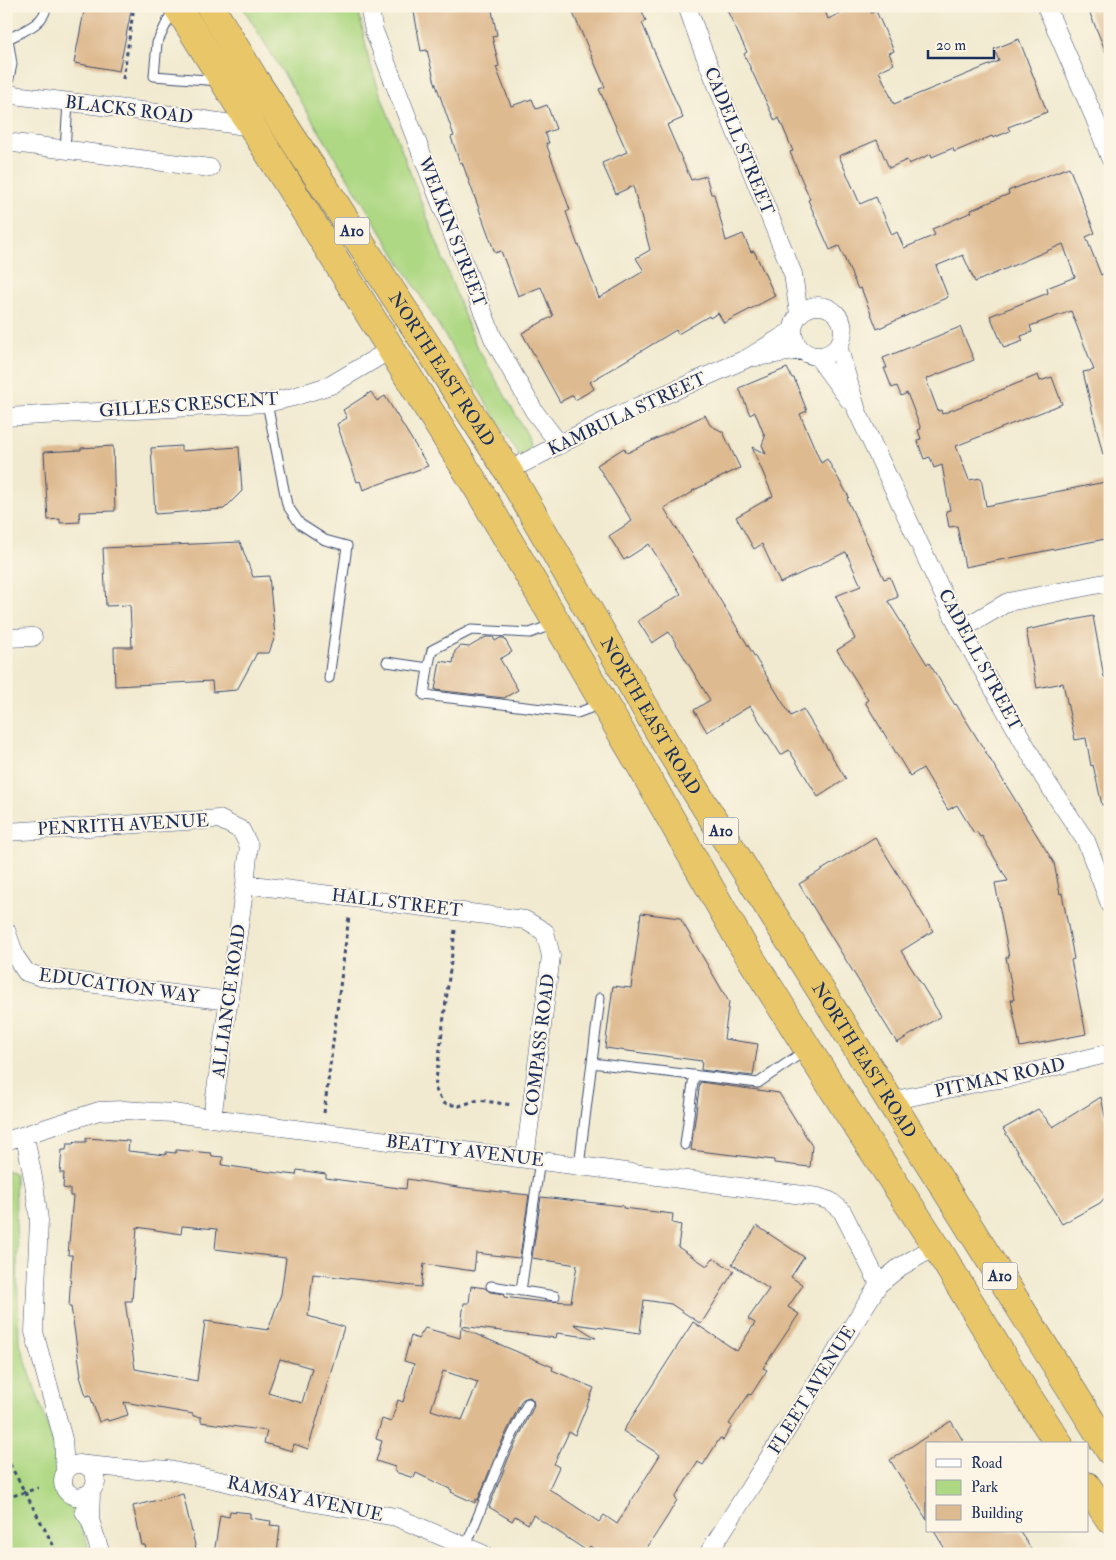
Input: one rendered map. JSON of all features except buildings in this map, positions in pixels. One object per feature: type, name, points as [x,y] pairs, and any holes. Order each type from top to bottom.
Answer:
[{"type":"highway","name":"NORTH EAST ROAD","points":[[176,6],[477,487],[604,703],[743,946],[847,1111],[936,1246],[1017,1380],[1059,1442]]},
{"type":"highway","name":"NORTH EAST ROAD","points":[[210,6],[255,80],[508,471],[669,749],[1110,1451]]},
{"type":"highway","points":[[477,487],[508,471]]},
{"type":"highway","points":[[847,1111],[891,1101]]},
{"type":"highway","points":[[1088,1487],[1110,1520]]},
{"type":"street","name":"WELKIN STREET","points":[[369,6],[374,31],[493,338],[534,411],[560,445]]},
{"type":"street","name":"CADELL STREET","points":[[687,6],[793,274],[796,322]]},
{"type":"street","points":[[1046,6],[1110,158]]},
{"type":"street","name":"BLACKS ROAD","points":[[6,94],[252,127]]},
{"type":"street","points":[[6,142],[210,168]]},
{"type":"street","name":"CADELL STREET","points":[[793,274],[822,306]]},
{"type":"street","points":[[813,306],[822,306],[837,314],[843,330],[842,339],[832,352],[809,353],[796,343],[796,322],[813,306]]},
{"type":"street","name":"KAMBULA STREET","points":[[508,471],[603,422],[748,358],[796,322]]},
{"type":"street","name":"CADELL STREET","points":[[838,346],[857,411],[960,630],[1044,778],[1086,841],[1110,904]]},
{"type":"street","name":"GILLES CRESCENT","points":[[6,417],[267,403],[331,385],[390,350]]},
{"type":"street","name":"KAMBULA STREET","points":[[748,358],[809,353]]},
{"type":"street","name":"CADELL STREET","points":[[809,353],[857,411]]},
{"type":"street","points":[[960,630],[1008,602],[1110,582]]},
{"type":"street","points":[[6,638],[33,637]]},
{"type":"street","name":"PENRITH AVENUE","points":[[6,832],[219,819],[241,830],[249,846],[245,884]]},
{"type":"street","name":"HALL STREET","points":[[245,884],[524,920],[545,932]]},
{"type":"street","name":"ALLIANCE ROAD","points":[[212,1118],[245,884]]},
{"type":"street","name":"EDUCATION WAY","points":[[6,930],[15,956],[26,972],[41,977],[229,1001]]},
{"type":"street","name":"COMPASS ROAD","points":[[532,1159],[551,956],[545,932]]},
{"type":"street","name":"PITMAN ROAD","points":[[891,1101],[1012,1077],[1110,1053]]},
{"type":"street","name":"BEATTY AVENUE","points":[[6,1142],[98,1111],[123,1110],[173,1113],[818,1197],[830,1202],[842,1211],[879,1284]]},
{"type":"street","points":[[25,1136],[39,1220],[34,1332],[63,1439],[64,1488],[72,1495],[88,1491],[122,1468]]},
{"type":"street","name":"FLEET AVENUE","points":[[708,1554],[879,1284],[900,1267],[936,1246]]},
{"type":"street","points":[[63,1439],[94,1473],[88,1491],[90,1520],[101,1554]]},
{"type":"street","points":[[65,1472],[74,1465],[86,1465]]},
{"type":"street","name":"RAMSAY AVENUE","points":[[86,1465],[138,1470],[169,1470],[297,1500],[396,1517],[482,1554]]},
{"type":"lane","points":[[6,94],[12,64],[7,39],[39,21],[46,12],[46,6]]},
{"type":"lane","points":[[176,6],[156,43],[154,76],[224,82]]},
{"type":"lane","points":[[65,150],[68,102]]},
{"type":"lane","points":[[267,403],[287,505],[300,524],[325,540],[347,546],[329,678]]},
{"type":"lane","points":[[557,623],[530,633],[471,630],[432,650],[424,695],[577,713],[604,703]]},
{"type":"lane","points":[[387,662],[428,668]]},
{"type":"lane","points":[[579,1166],[600,998]]},
{"type":"lane","points":[[592,1063],[758,1083],[808,1048]]},
{"type":"lane","points":[[685,1145],[694,1075]]},
{"type":"lane","points":[[521,1291],[532,1159]]},
{"type":"lane","points":[[491,1286],[555,1296]]},
{"type":"lane","points":[[466,1546],[502,1454],[528,1403]]},
{"type":"path","points":[[123,79],[134,6]]},
{"type":"path","points":[[322,1132],[351,898]]},
{"type":"path","points":[[458,911],[435,1088],[443,1102],[459,1106],[478,1100],[513,1106]]},
{"type":"path","points":[[6,1457],[58,1554]]},
{"type":"path","points":[[6,1498],[38,1488]]},
{"type":"green space","points":[[242,6],[358,6],[368,57],[380,93],[474,341],[528,436],[530,446],[526,453],[519,456]]},
{"type":"green space","points":[[6,1170],[15,1173],[19,1341],[91,1554],[6,1554]]}]
